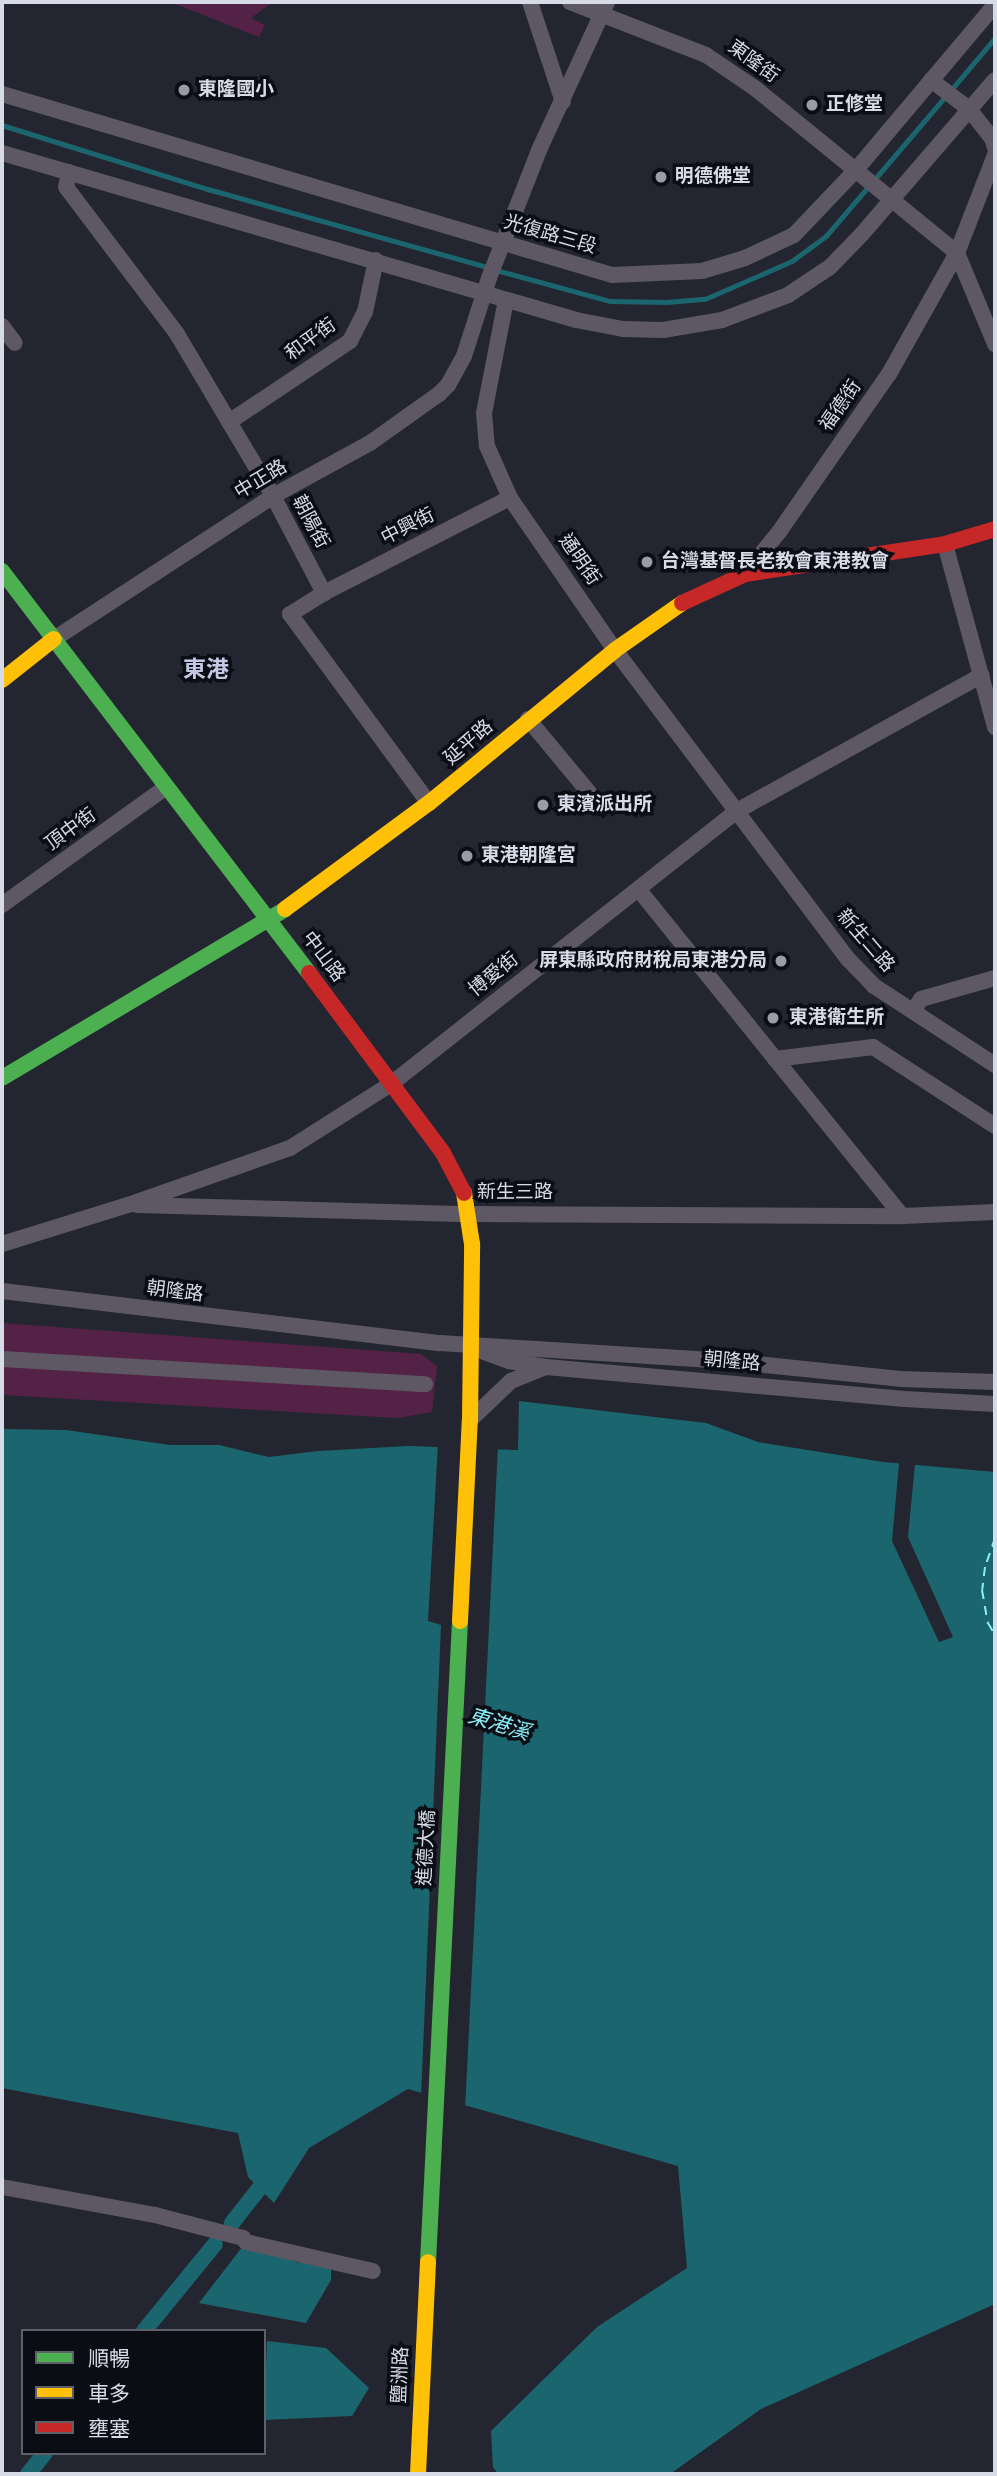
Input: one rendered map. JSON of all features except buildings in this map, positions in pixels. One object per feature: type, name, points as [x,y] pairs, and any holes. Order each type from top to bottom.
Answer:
[{"type":"street","points":[[530,2],[563,102]]},
{"type":"street","name":"東隆街","points":[[570,2],[604,8],[718,61],[887,196]]},
{"type":"street","name":"光復路三段","points":[[2,94],[500,251],[612,275],[702,271],[745,258],[784,241],[858,173],[930,80],[995,5]]},
{"type":"street","points":[[500,251],[540,148],[604,8]]},
{"type":"street","points":[[930,80],[969,109],[992,138],[995,148]]},
{"type":"street","points":[[2,153],[376,260],[487,286],[506,300],[576,320],[623,329],[663,330],[722,320],[788,295],[830,267],[887,196],[995,80]]},
{"type":"street","name":"福德街","points":[[745,574],[779,531],[889,374],[957,253],[995,155]]},
{"type":"street","name":"朝陽街","points":[[69,172],[66,187],[177,334],[272,496],[324,593]]},
{"type":"street","points":[[887,196],[957,253],[995,344]]},
{"type":"street","name":"中正路","points":[[2,680],[54,639],[272,496],[370,443],[439,394],[464,356],[500,251]]},
{"type":"street","name":"和平街","points":[[229,422],[350,341],[365,312],[376,260]]},
{"type":"street","name":"通明街","points":[[506,300],[484,413],[487,446],[510,498],[615,650],[735,812]]},
{"type":"street","points":[[2,326],[15,343]]},
{"type":"street","name":"中興街","points":[[324,593],[510,498]]},
{"type":"street","name":"延平路","points":[[2,1077],[270,920],[429,803],[615,650],[691,597],[745,574],[945,544],[995,528]]},
{"type":"street","points":[[945,544],[995,727]]},
{"type":"street","name":"中山路","points":[[2,571],[165,788],[270,920],[443,1153],[463,1188],[471,1244],[470,1420]]},
{"type":"street","points":[[324,593],[290,614],[429,803]]},
{"type":"street","name":"博愛街","points":[[2,1244],[128,1205],[290,1148],[391,1084],[735,812],[982,675]]},
{"type":"street","points":[[528,719],[596,801]]},
{"type":"street","name":"頂中街","points":[[2,905],[165,788]]},
{"type":"street","name":"新生二路","points":[[735,812],[849,960],[874,986],[995,1065]]},
{"type":"street","points":[[639,890],[902,1216]]},
{"type":"street","points":[[913,1011],[921,999],[995,978]]},
{"type":"street","points":[[775,1059],[873,1047],[995,1126]]},
{"type":"street","name":"新生三路","points":[[128,1205],[468,1214],[902,1216],[995,1212]]},
{"type":"street","name":"朝隆路","points":[[2,1291],[191,1316],[469,1345],[727,1361],[900,1379],[995,1382]]},
{"type":"street","name":"朝隆路","points":[[469,1345],[509,1361],[547,1367],[905,1399],[995,1404]]},
{"type":"street","points":[[2,1359],[425,1384]]},
{"type":"street","points":[[470,1420],[511,1381],[547,1367]]},
{"type":"street","name":"進德大橋","points":[[426,2278],[470,1420]]},
{"type":"street","points":[[2,2187],[155,2216],[243,2238],[246,2242],[373,2271]]},
{"type":"street","name":"鹽洲路","points":[[418,2474],[426,2278]]},
{"type":"shaded area","points":[[170,2],[273,2],[251,18],[265,25],[259,37]]},
{"type":"shaded area","points":[[2,1323],[421,1354],[437,1366],[432,1412],[398,1418],[2,1395]]},
{"type":"water","name":"東港溪","points":[[519,1401],[706,1423],[758,1442],[883,1462],[995,1472],[995,2304],[761,2409],[670,2474],[498,2474],[493,2467],[491,2431],[597,2327],[687,2268],[678,2166],[408,2089],[309,2148],[274,2203],[248,2177],[238,2133],[2,2088],[2,1429],[66,1430],[170,1445],[219,1445],[269,1457],[318,1451],[408,1446],[518,1450]]},
{"type":"water","points":[[246,2242],[299,2263],[302,2254],[331,2268],[331,2280],[306,2323],[199,2303]]},
{"type":"water","points":[[267,2341],[326,2348],[369,2388],[352,2416],[266,2420]]},
{"type":"pier","points":[[438,1443],[498,1446],[465,2110],[421,2097],[441,1625],[428,1621]]},
{"type":"pier","points":[[899,1463],[915,1464],[908,1537],[953,1637],[939,1642],[892,1541]]},
{"type":"waterway","points":[[951,90],[995,38]]},
{"type":"waterway","points":[[874,180],[945,97]]},
{"type":"waterway","points":[[2,125],[208,189],[488,267]]},
{"type":"waterway","points":[[496,270],[610,301],[667,302],[705,299],[792,261],[826,236],[868,187]]},
{"type":"waterway","points":[[232,2223],[272,2172]]},
{"type":"waterway","points":[[146,2329],[215,2244]]},
{"type":"waterway","points":[[28,2474],[43,2455]]},
{"type":"ferry route","points":[[995,1538],[985,1567],[982,1590],[988,1623],[995,1635]]},
{"type":"traffic: fast","points":[[2,571],[309,973]]},
{"type":"traffic: fast","points":[[2,1078],[285,909]]},
{"type":"traffic: fast","points":[[428,2262],[460,1621]]},
{"type":"traffic: slow","points":[[285,909],[429,803],[615,650],[682,603]]},
{"type":"traffic: slow","points":[[2,680],[54,639]]},
{"type":"traffic: slow","points":[[460,1621],[470,1420],[472,1244],[464,1193]]},
{"type":"traffic: slow","points":[[418,2474],[428,2262]]},
{"type":"traffic: jam","points":[[682,603],[745,574],[945,544],[995,529]]},
{"type":"traffic: jam","points":[[309,973],[443,1153],[464,1193]]},
{"type":"place","name":"東隆國小","points":[[184,90]]},
{"type":"place","name":"正修堂","points":[[812,105]]},
{"type":"place","name":"明德佛堂","points":[[661,177]]},
{"type":"place","name":"台灣基督長老教會東港教會","points":[[647,562]]},
{"type":"place","name":"東濱派出所","points":[[543,805]]},
{"type":"place","name":"東港朝隆宮","points":[[467,856]]},
{"type":"place","name":"屏東縣政府財稅局東港分局","points":[[781,961]]},
{"type":"place","name":"東港衛生所","points":[[773,1018]]},
{"type":"district","name":"東港","points":[[206,670]]}]
